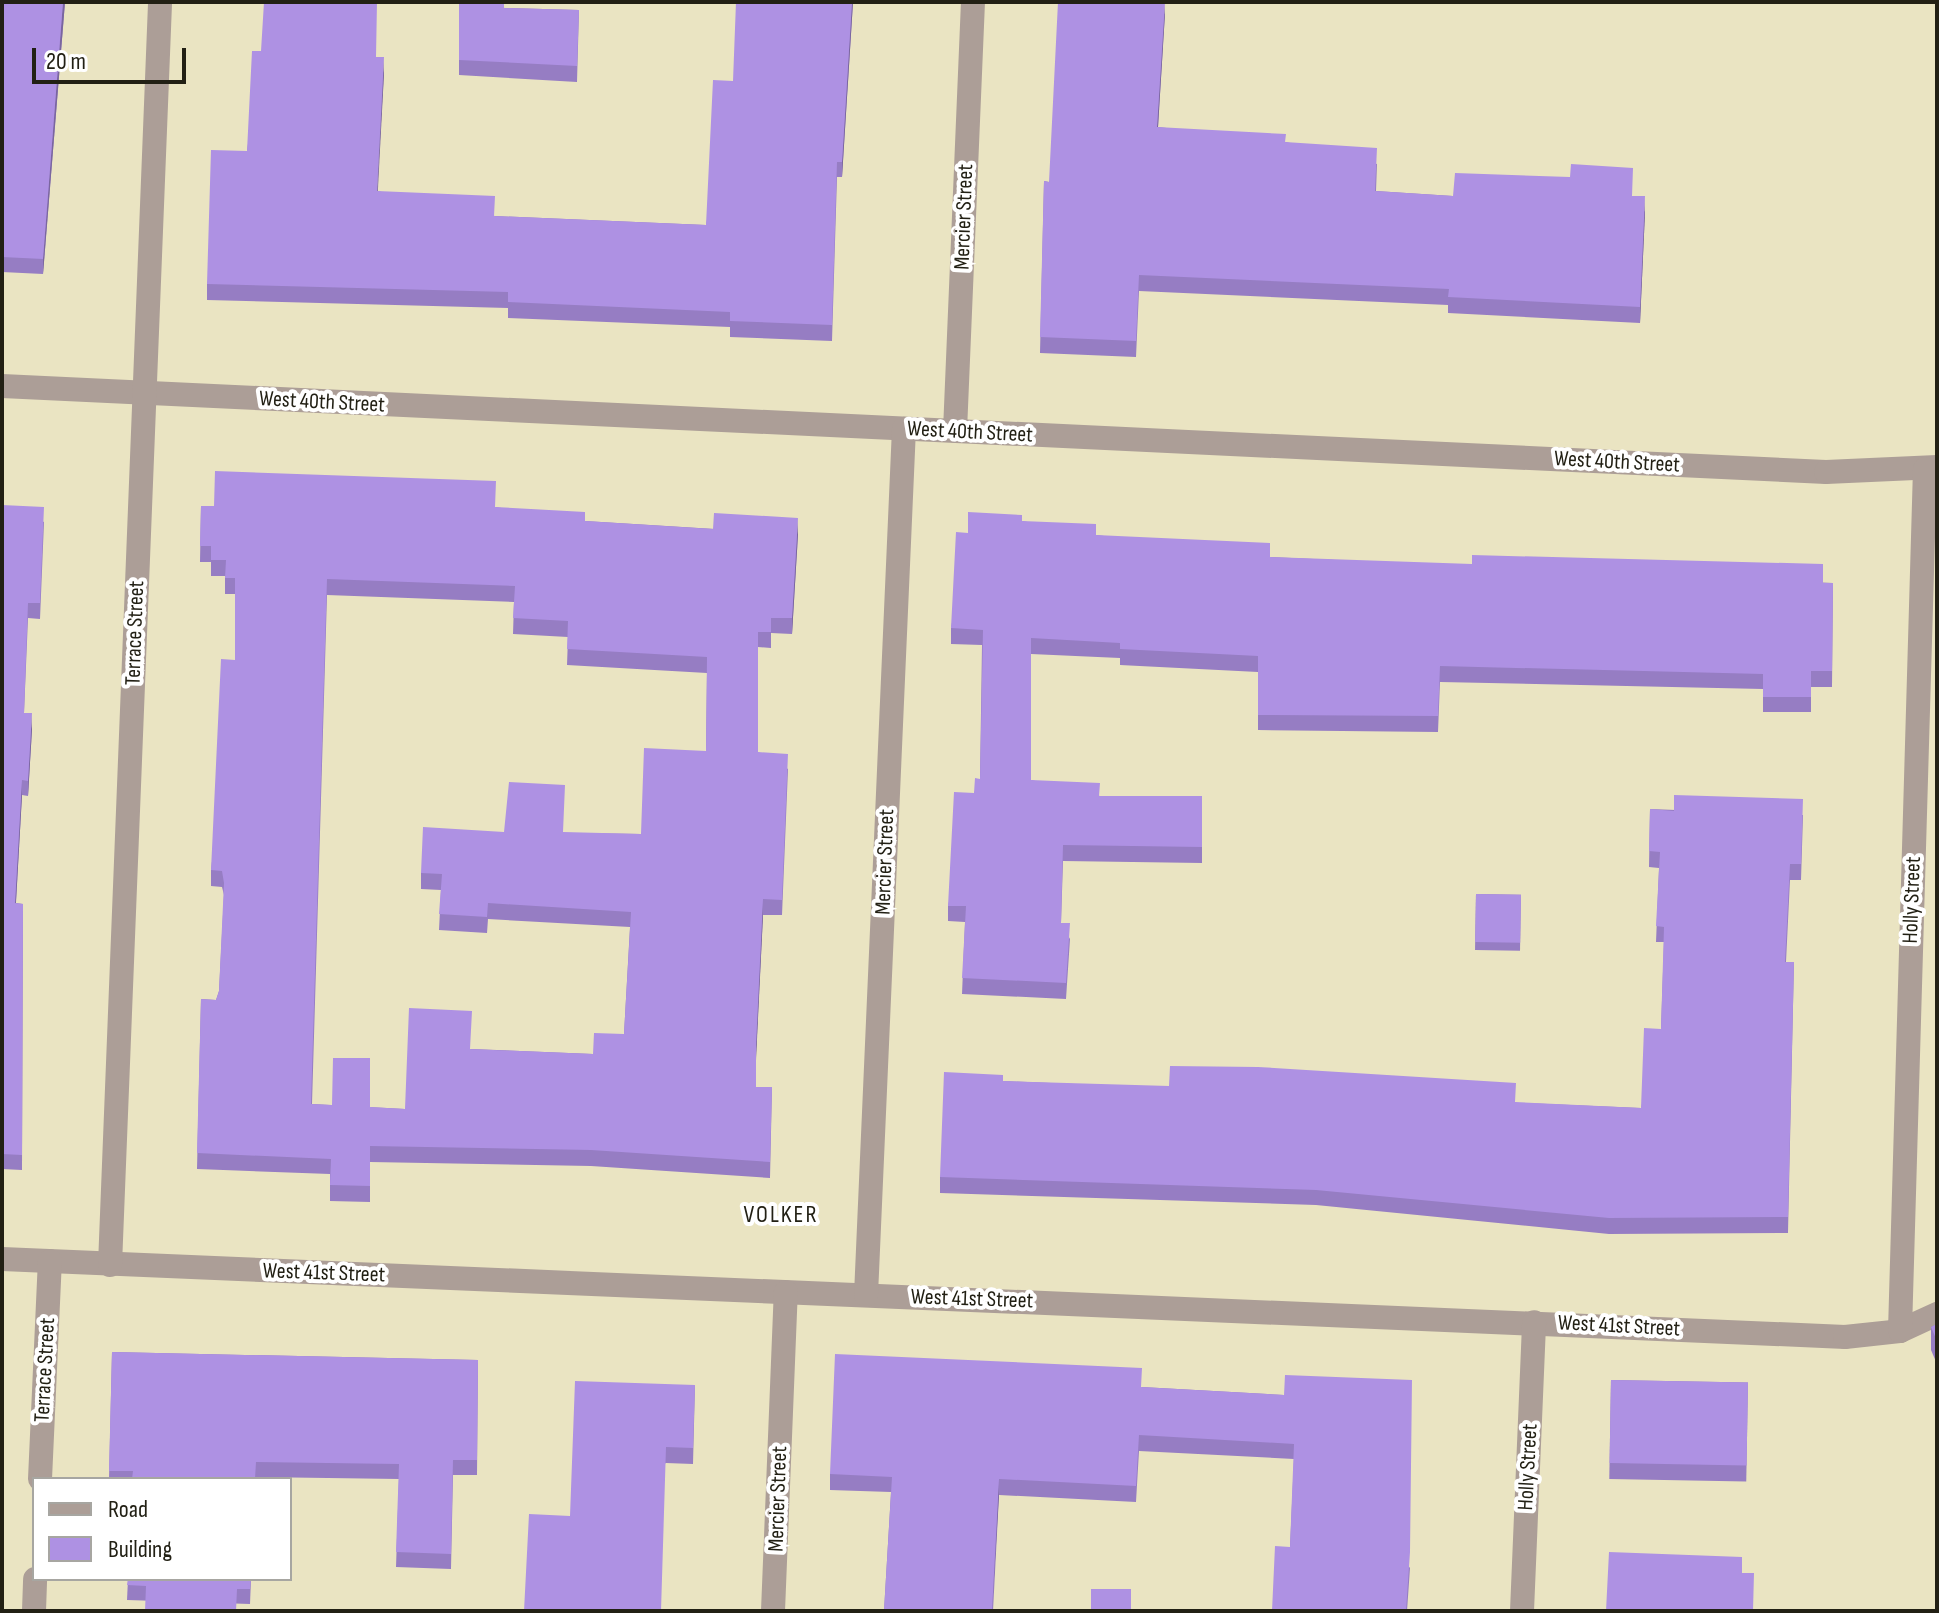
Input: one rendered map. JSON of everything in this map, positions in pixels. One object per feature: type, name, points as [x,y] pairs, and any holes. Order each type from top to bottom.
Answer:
[{"type":"street","name":"Terrace Street","points":[[110,1265],[160,2]]},
{"type":"street","name":"Mercier Street","points":[[955,431],[973,2]]},
{"type":"street","name":"West 40th Street","points":[[2,386],[1826,472],[1931,468]]},
{"type":"street","name":"Mercier Street","points":[[866,1295],[904,429]]},
{"type":"street","name":"Holly Street","points":[[1900,1331],[1931,468]]},
{"type":"street","name":"West 41st Street","points":[[2,1259],[1845,1337],[1900,1331],[1937,1314]]},
{"type":"street","name":"Terrace Street","points":[[40,1477],[50,1261]]},
{"type":"street","name":"Mercier Street","points":[[773,1611],[786,1292]]},
{"type":"street","name":"Holly Street","points":[[1522,1611],[1534,1322]]},
{"type":"street","points":[[34,1611],[35,1581]]},
{"type":"building","points":[[2,2],[63,2],[43,259],[2,257]]},
{"type":"building","points":[[264,2],[377,2],[376,57],[384,57],[377,191],[495,196],[494,216],[706,225],[713,80],[733,81],[736,2],[852,2],[842,162],[837,162],[832,325],[730,321],[730,312],[508,302],[508,292],[207,284],[211,150],[247,151],[252,51],[261,51]]},
{"type":"building","points":[[459,2],[504,2],[504,8],[579,10],[577,66],[459,60]]},
{"type":"building","points":[[1058,2],[1165,2],[1157,127],[1286,134],[1285,142],[1377,148],[1375,191],[1453,196],[1455,173],[1570,177],[1571,164],[1633,168],[1632,196],[1645,196],[1640,307],[1448,297],[1449,289],[1139,275],[1136,341],[1040,337],[1044,181],[1049,182]]},
{"type":"building","points":[[215,471],[496,481],[495,507],[585,512],[585,521],[713,529],[714,513],[798,518],[792,618],[771,618],[771,632],[758,632],[758,752],[788,754],[782,900],[763,899],[756,1044],[756,1087],[772,1087],[770,1162],[591,1150],[370,1146],[370,1186],[330,1185],[331,1159],[197,1153],[201,999],[216,1000],[219,991],[224,883],[222,871],[211,870],[221,659],[235,660],[235,578],[225,578],[226,560],[211,560],[211,546],[200,546],[201,506],[214,506]],"holes":[[[327,579],[515,586],[513,618],[568,621],[567,649],[707,657],[706,751],[644,748],[641,834],[563,832],[565,785],[509,782],[504,832],[423,827],[421,873],[442,874],[439,914],[487,917],[488,903],[631,912],[624,1034],[594,1033],[593,1054],[470,1049],[472,1011],[409,1008],[405,1109],[370,1107],[370,1058],[333,1058],[332,1105],[311,1104]]]},
{"type":"building","points":[[2,505],[44,507],[40,603],[28,603],[24,713],[32,713],[28,781],[22,780],[15,903],[23,904],[22,1155],[2,1154]]},
{"type":"building","points":[[968,512],[1022,515],[1022,521],[1096,524],[1096,535],[1270,543],[1270,557],[1472,564],[1472,555],[1823,564],[1823,583],[1833,583],[1832,671],[1811,671],[1811,697],[1763,697],[1763,674],[1440,666],[1438,716],[1258,715],[1258,656],[1120,649],[1120,643],[1031,638],[1031,780],[1100,783],[1099,796],[1202,796],[1202,847],[1063,845],[1061,923],[1070,923],[1066,983],[962,978],[966,906],[948,906],[954,792],[974,793],[975,778],[980,779],[983,630],[951,628],[956,532],[968,533]]},
{"type":"building","points":[[1674,795],[1803,799],[1801,864],[1790,864],[1785,962],[1794,962],[1788,1217],[1609,1218],[1316,1190],[940,1177],[944,1072],[1003,1075],[1003,1081],[1169,1086],[1170,1066],[1258,1067],[1516,1083],[1515,1102],[1641,1108],[1644,1028],[1661,1029],[1664,927],[1656,926],[1660,852],[1649,851],[1650,809],[1674,811]]},
{"type":"building","points":[[1476,894],[1521,895],[1520,943],[1475,942]]},
{"type":"building","points":[[1937,1324],[1937,1341],[1931,1327]]},
{"type":"building","points":[[112,1352],[478,1360],[477,1460],[453,1460],[451,1554],[396,1552],[399,1464],[256,1462],[255,1477],[132,1477],[133,1471],[109,1471]]},
{"type":"building","points":[[835,1354],[1142,1368],[1141,1387],[1284,1395],[1285,1375],[1412,1380],[1410,1552],[1406,1611],[1272,1611],[1275,1546],[1290,1547],[1294,1444],[1139,1435],[1136,1486],[999,1479],[992,1611],[884,1611],[892,1477],[830,1474]]},
{"type":"building","points":[[1611,1380],[1748,1382],[1747,1465],[1610,1463]]},
{"type":"building","points":[[575,1381],[695,1385],[693,1448],[666,1447],[661,1611],[524,1611],[529,1514],[570,1516]]},
{"type":"building","points":[[1609,1552],[1742,1557],[1742,1573],[1754,1573],[1753,1611],[1606,1611]]},
{"type":"building","points":[[128,1581],[251,1581],[250,1589],[237,1589],[236,1611],[145,1611],[146,1586],[127,1585]]},
{"type":"building","points":[[1091,1589],[1131,1589],[1131,1611],[1091,1611]]},
{"type":"district","name":"VOLKER","points":[[781,1215]]}]
